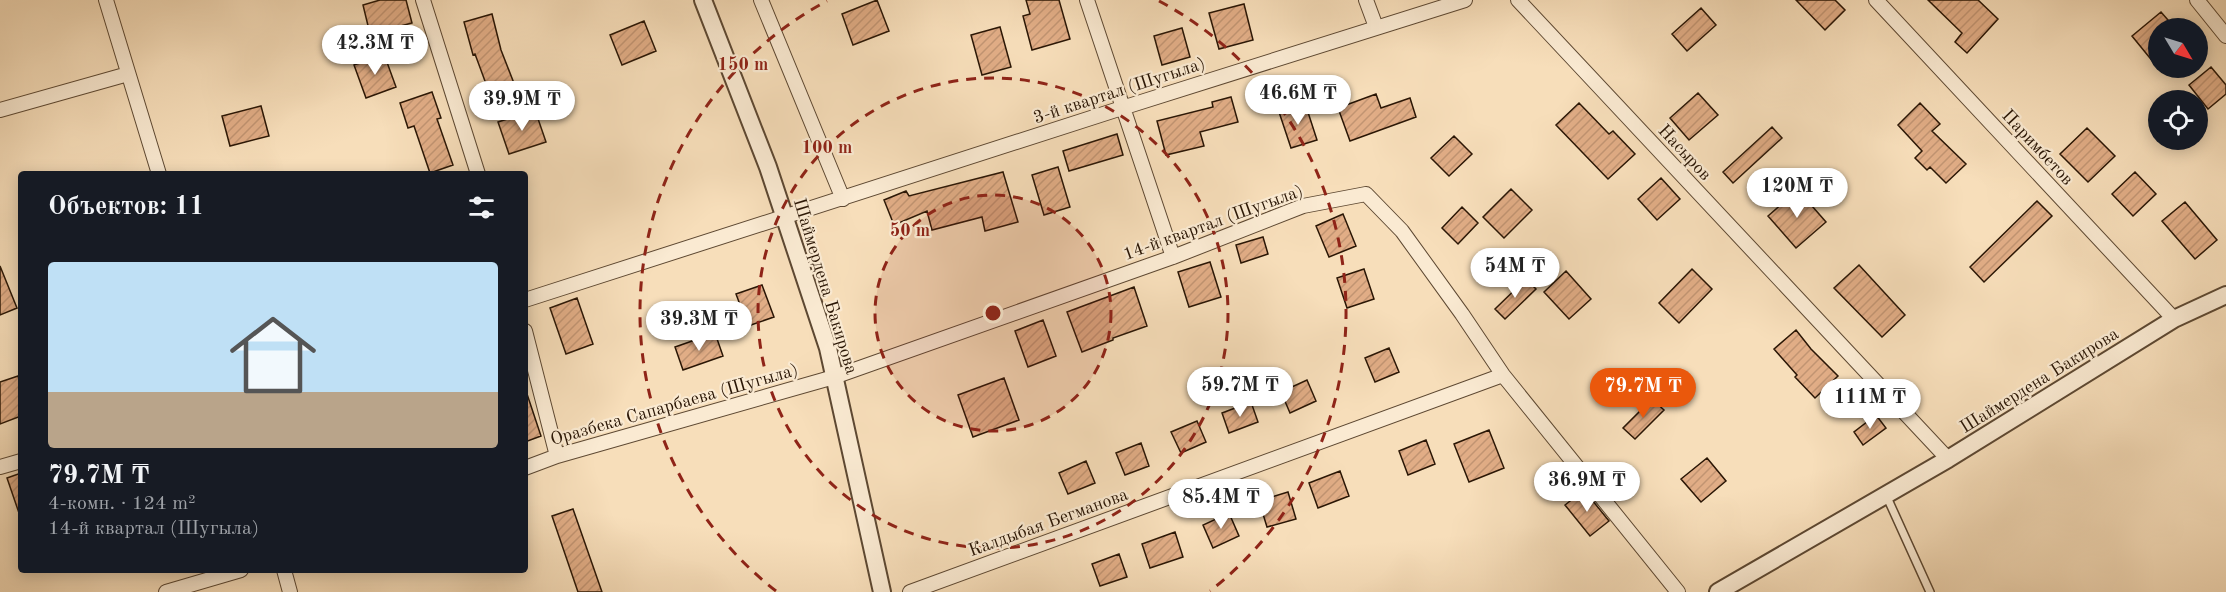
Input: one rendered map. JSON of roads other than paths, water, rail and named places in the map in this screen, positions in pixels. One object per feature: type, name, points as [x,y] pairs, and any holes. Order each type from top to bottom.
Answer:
[{"type":"street","points":[[106,0],[158,171]]},
{"type":"street","points":[[423,0],[476,171]]},
{"type":"street","name":"Шаймердена Бакирова","points":[[703,0],[768,167],[828,348],[882,592]]},
{"type":"street","points":[[761,0],[843,199]]},
{"type":"street","points":[[1087,0],[1173,257]]},
{"type":"street","points":[[1366,0],[1376,27]]},
{"type":"street","name":"3-й квартал (Шугыла)","points":[[528,299],[1465,0]]},
{"type":"street","name":"Насыров","points":[[1518,0],[1948,459]]},
{"type":"street","name":"Паримбетов","points":[[1876,0],[2174,319]]},
{"type":"street","points":[[2197,0],[2226,36]]},
{"type":"street","points":[[0,110],[128,74]]},
{"type":"street","name":"14-й квартал (Шугыла)","points":[[834,377],[1173,257],[1303,206],[1366,194],[1402,231],[1503,375],[1678,592]]},
{"type":"street","name":"Шаймердена Бакирова","points":[[1718,592],[1948,459],[2174,319],[2226,295]]},
{"type":"street","points":[[528,343],[556,456]]},
{"type":"street","name":"Калдыбая Бегманова","points":[[910,592],[1503,375]]},
{"type":"street","name":"Оразбека Сапарбаева (Шугыла)","points":[[528,467],[556,456],[834,377]]},
{"type":"street","points":[[0,467],[18,462]]},
{"type":"street","points":[[166,592],[231,573]]},
{"type":"street","points":[[285,573],[290,592]]},
{"type":"lane","points":[[1886,495],[1930,592]]}]
